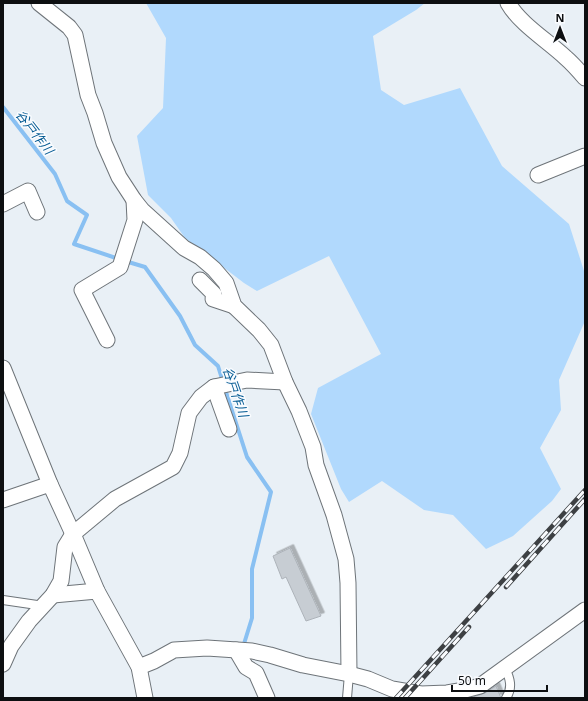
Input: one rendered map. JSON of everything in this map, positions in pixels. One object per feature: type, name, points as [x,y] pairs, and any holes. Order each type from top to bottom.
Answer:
[{"type":"street","points":[[39,3],[69,27],[75,35],[88,95],[104,143],[119,177],[142,210],[184,248],[200,256],[214,269],[226,283],[234,306]]},
{"type":"street","points":[[508,3],[529,26],[568,59],[585,78]]},
{"type":"street","points":[[538,175],[585,156]]},
{"type":"street","points":[[3,204],[28,191],[37,212]]},
{"type":"street","points":[[107,340],[82,290],[120,267],[135,220],[134,200]]},
{"type":"street","points":[[200,280],[214,294],[213,299],[234,306],[259,330],[271,345],[313,447],[316,465],[334,515],[346,559],[348,583],[349,674]]},
{"type":"street","points":[[3,368],[50,484],[97,591],[139,667],[145,698]]},
{"type":"street","points":[[3,664],[12,646],[28,621],[48,601],[61,581],[65,547],[73,534],[115,499],[173,467],[180,453],[189,413],[201,396],[214,387],[247,380],[285,382]]},
{"type":"street","points":[[214,387],[229,429]]},
{"type":"street","points":[[3,500],[50,484]]},
{"type":"street","points":[[48,601],[97,591]]},
{"type":"street","points":[[139,667],[174,650],[207,648],[252,651],[270,655],[303,666],[368,679],[392,689],[419,696],[447,693],[480,686],[585,610]]},
{"type":"street","points":[[236,650],[246,667],[256,673],[267,698]]},
{"type":"lane","points":[[3,600],[48,601]]},
{"type":"lane","points":[[505,668],[510,678],[510,686],[506,698]]},
{"type":"lane","points":[[347,698],[349,674]]},
{"type":"shaded area","points":[[146,3],[425,3],[373,36],[381,90],[404,105],[460,88],[502,166],[569,224],[585,274],[585,321],[559,380],[561,410],[540,448],[561,489],[552,501],[513,536],[486,549],[453,515],[424,510],[382,481],[349,502],[341,489],[311,414],[318,388],[381,354],[329,256],[257,291],[244,283],[185,238],[171,218],[148,195],[137,136],[163,108],[166,38]]},
{"type":"building","points":[[290,548],[321,616],[306,621],[286,577],[282,579],[273,556]]},
{"type":"building","points":[[496,686],[501,698],[470,698],[485,693]]},
{"type":"waterway","name":"谷戸作川","points":[[3,107],[55,174],[67,201],[87,215],[74,244],[119,259]]},
{"type":"waterway","name":"谷戸作川","points":[[125,261],[145,267],[180,316],[195,345],[218,366],[223,382]]},
{"type":"waterway","name":"谷戸作川","points":[[225,389],[247,457],[271,492],[252,569],[252,618],[243,647]]},
{"type":"railway","points":[[396,698],[585,490]]},
{"type":"railway","points":[[506,587],[585,499]]},
{"type":"railway","points":[[405,698],[469,627]]}]
